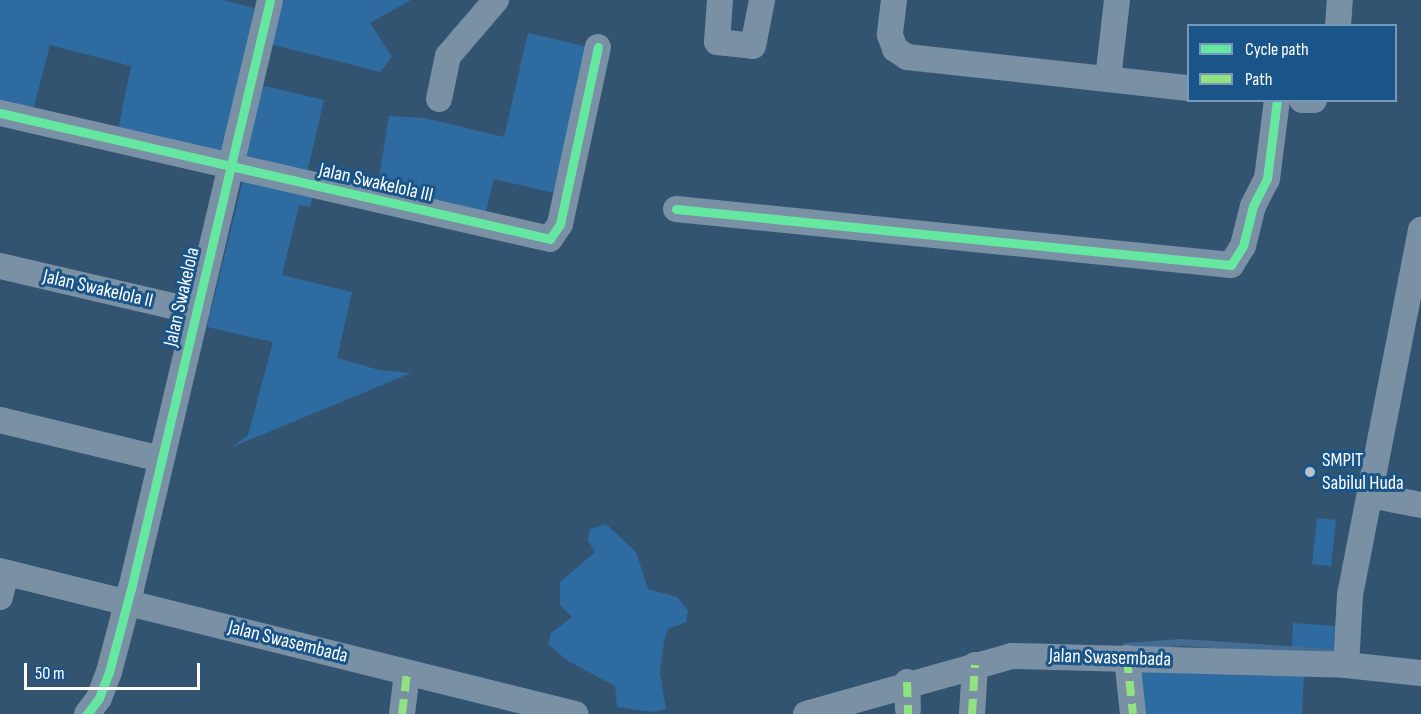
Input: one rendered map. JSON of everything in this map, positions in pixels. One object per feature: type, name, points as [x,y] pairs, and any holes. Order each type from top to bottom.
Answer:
[{"type":"street","name":"Jalan Swakelola","points":[[87,714],[107,678],[197,312],[270,0]]},
{"type":"street","points":[[439,99],[448,56],[496,0]]},
{"type":"street","points":[[720,0],[717,42],[753,46],[762,0]]},
{"type":"street","points":[[894,0],[890,35],[895,49],[907,57],[1187,88]]},
{"type":"street","points":[[1108,79],[1117,0]]},
{"type":"street","points":[[1338,24],[1340,0]]},
{"type":"street","name":"Jalan Swakelola III","points":[[0,113],[231,169],[550,238],[560,224],[598,47]]},
{"type":"street","points":[[676,209],[1231,265],[1243,246],[1253,206],[1267,179],[1277,102]]},
{"type":"street","points":[[1346,665],[1350,595],[1421,230]]},
{"type":"street","name":"Jalan Swakelola II","points":[[0,266],[197,312]]},
{"type":"street","points":[[0,420],[161,459]]},
{"type":"street","points":[[1370,495],[1421,505]]},
{"type":"street","name":"Jalan Swasembada","points":[[2,580],[126,602],[575,714]]},
{"type":"street","name":"Jalan Swasembada","points":[[806,714],[907,682],[1012,656],[1346,665],[1421,673]]},
{"type":"street","points":[[1127,658],[1133,714]]},
{"type":"street","points":[[972,714],[975,665]]},
{"type":"street","points":[[402,714],[407,673]]},
{"type":"street","points":[[907,682],[908,709]]},
{"type":"shaded area","points":[[0,0],[223,0],[254,8],[223,153],[118,130],[131,66],[50,45],[33,110],[0,103]]},
{"type":"shaded area","points":[[277,0],[411,0],[370,23],[392,57],[380,72],[267,43]]},
{"type":"shaded area","points":[[528,33],[589,47],[558,194],[494,179],[484,219],[377,190],[389,116],[424,118],[504,137]]},
{"type":"shaded area","points":[[260,85],[324,100],[305,182],[246,166],[242,152]]},
{"type":"shaded area","points":[[243,180],[313,195],[310,207],[299,205],[282,275],[352,292],[337,358],[379,370],[411,373],[232,447],[248,435],[273,342],[207,327]]},
{"type":"shaded area","points":[[1317,518],[1336,520],[1331,566],[1312,564]]},
{"type":"shaded area","points":[[606,524],[636,552],[648,589],[677,597],[688,611],[686,622],[668,629],[664,642],[660,673],[666,709],[652,712],[617,707],[615,686],[568,661],[548,644],[551,633],[572,617],[560,605],[560,582],[595,552],[588,540],[590,529]]},
{"type":"shaded area","points":[[1293,623],[1335,626],[1333,652],[1292,649]]},
{"type":"shaded area","points":[[1134,668],[1304,673],[1302,714],[1139,714]]},
{"type":"waterway","points":[[1127,651],[1126,646],[1182,642],[1331,652]]},
{"type":"marked path","points":[[1127,658],[1133,714]]},
{"type":"marked path","points":[[972,714],[975,665]]},
{"type":"marked path","points":[[402,714],[407,673]]},
{"type":"marked path","points":[[907,682],[908,714]]},
{"type":"cycle path","points":[[87,714],[99,698],[109,672],[131,589],[270,0]]},
{"type":"cycle path","points":[[0,113],[550,239],[560,224],[598,47]]},
{"type":"cycle path","points":[[676,209],[1231,265],[1243,246],[1253,206],[1267,179],[1277,102]]},
{"type":"place","name":"SMPIT Sabilul Huda","points":[[1310,472]]}]
